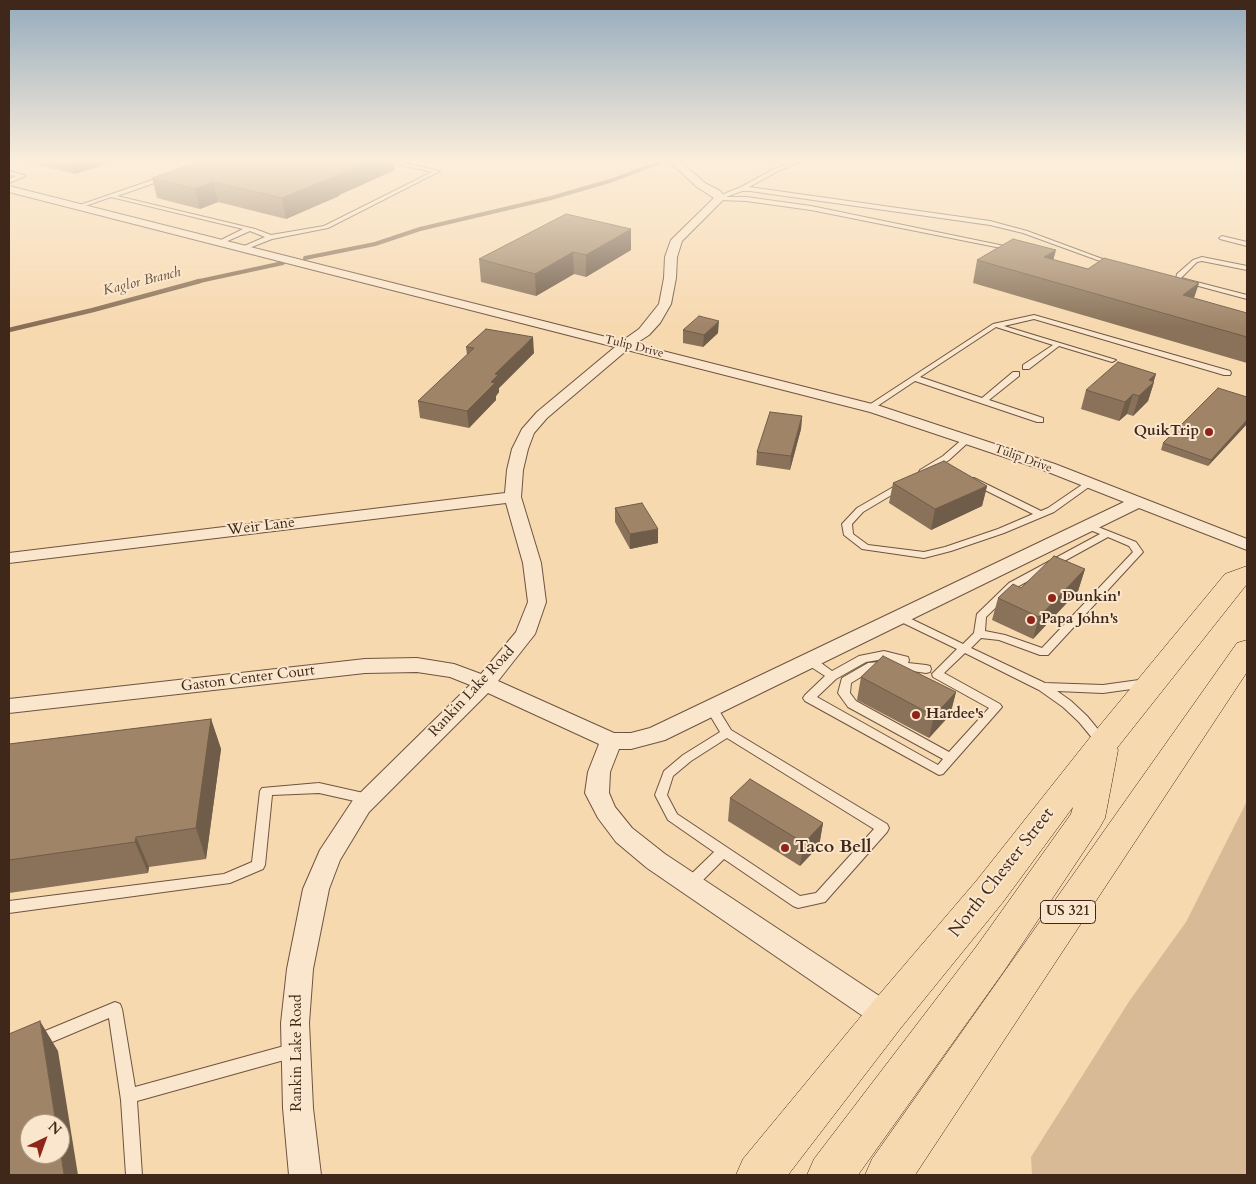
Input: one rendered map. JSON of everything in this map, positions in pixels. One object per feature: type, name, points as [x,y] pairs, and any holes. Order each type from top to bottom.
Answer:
[{"type":"highway","name":"North Chester Street","points":[[759,1175],[886,1016],[990,891],[1104,743],[1235,580],[1247,574]]},
{"type":"highway","name":"US 321","points":[[888,1175],[1247,650]]},
{"type":"highway","points":[[830,1175],[990,959],[1088,818],[1104,743]]},
{"type":"street","name":"Tulip Drive","points":[[120,216],[870,407],[968,439],[1247,544]]},
{"type":"street","name":"Rankin Lake Road","points":[[305,1175],[298,1108],[295,1023],[300,969],[316,889],[329,857],[361,806],[485,683],[525,634],[537,602],[532,563],[513,497],[520,449],[527,432],[542,415],[625,345],[644,332],[655,320],[665,304],[670,278],[671,257],[677,240],[701,216]]},
{"type":"street","name":"Weir Lane","points":[[9,558],[513,497]]},
{"type":"street","points":[[485,683],[611,741],[631,741],[657,734],[1136,503]]},
{"type":"street","name":"Gaston Center Court","points":[[9,706],[365,666],[417,665],[454,671],[485,683]]},
{"type":"street","points":[[611,741],[599,772],[597,793],[606,812],[624,835],[656,861],[886,1016]]},
{"type":"lane","points":[[196,216],[249,229],[270,237]]},
{"type":"lane","points":[[244,248],[270,237],[326,227],[347,216]]},
{"type":"lane","points":[[852,216],[1018,251]]},
{"type":"lane","points":[[942,216],[990,223],[1025,232],[1116,265]]},
{"type":"lane","points":[[221,242],[249,229]]},
{"type":"lane","points":[[1222,238],[1247,244]]},
{"type":"lane","points":[[1178,277],[1195,261],[1202,259],[1247,268]]},
{"type":"lane","points":[[1170,278],[1178,277],[1247,297]]},
{"type":"lane","points":[[870,407],[995,325],[1034,317],[1227,373]]},
{"type":"lane","points":[[995,325],[1112,360]]},
{"type":"lane","points":[[1026,367],[1058,344]]},
{"type":"lane","points":[[983,402],[1016,374]]},
{"type":"lane","points":[[915,378],[1040,420]]},
{"type":"lane","points":[[968,439],[938,467],[914,478],[860,510],[847,524],[849,535],[865,547],[924,554],[948,549],[1001,531],[1051,510],[1089,484]]},
{"type":"lane","points":[[966,478],[1040,514]]},
{"type":"lane","points":[[979,634],[1001,637],[1044,653],[1138,552],[1132,544],[1088,526]]},
{"type":"lane","points":[[937,674],[979,634],[982,616],[1013,585],[1107,534]]},
{"type":"lane","points":[[899,617],[1043,687],[1072,709],[1104,743]]},
{"type":"lane","points":[[884,655],[911,662],[937,674],[996,707],[939,772],[810,698],[832,676],[862,659],[884,655]]},
{"type":"lane","points":[[809,660],[832,676]]},
{"type":"lane","points":[[926,669],[893,664],[872,666],[846,681],[844,693],[852,704],[951,758]]},
{"type":"lane","points":[[1043,687],[1103,689],[1152,683]]},
{"type":"lane","points":[[711,707],[727,733],[883,828],[820,898],[798,902],[672,817],[661,795],[668,774],[687,758],[727,733]]},
{"type":"lane","points":[[9,907],[226,879],[258,865],[266,791],[319,788],[368,800]]},
{"type":"lane","points":[[690,884],[722,852]]},
{"type":"lane","points":[[26,1046],[115,1009],[128,1096],[134,1175]]},
{"type":"lane","points":[[128,1096],[296,1050]]},
{"type":"shaded area","points":[[1247,801],[1247,1175],[1032,1175],[1031,1157],[1130,1000],[1186,922]]},
{"type":"building","points":[[562,216],[576,216],[631,229],[586,255],[573,252],[535,274],[479,259]]},
{"type":"building","points":[[1013,239],[1056,250],[1044,257],[1088,269],[1104,258],[1199,283],[1183,295],[1247,313],[1247,337],[977,260]]},
{"type":"building","points":[[699,316],[719,321],[704,335],[683,330]]},
{"type":"building","points":[[486,329],[533,337],[495,374],[498,375],[491,382],[495,383],[467,411],[418,401],[474,348],[466,347]]},
{"type":"building","points":[[1118,362],[1156,374],[1149,380],[1154,382],[1139,396],[1133,394],[1125,402],[1086,390]]},
{"type":"building","name":"QuikTrip","points":[[1218,388],[1247,397],[1247,420],[1211,460],[1163,443]]},
{"type":"building","points":[[770,412],[802,416],[791,456],[757,452]]},
{"type":"building","points":[[944,461],[987,486],[935,509],[893,483]]},
{"type":"building","points":[[642,503],[658,529],[630,534],[615,508]]},
{"type":"building","points":[[1054,556],[1085,569],[1039,617],[998,598],[1013,584],[1021,588]]},
{"type":"building","points":[[883,656],[956,692],[934,716],[861,677]]},
{"type":"building","points":[[211,719],[196,828],[136,837],[135,842],[9,860],[9,744]]},
{"type":"building","points":[[750,779],[823,823],[804,843],[730,798]]},
{"type":"building","points":[[40,1021],[54,1114],[20,1114],[20,1164],[62,1164],[64,1175],[9,1175],[9,1034]]},
{"type":"waterway","name":"Kaglor Branch","points":[[305,258],[375,244],[420,229],[474,216]]},
{"type":"waterway","name":"Kaglor Branch","points":[[195,282],[283,263]]},
{"type":"waterway","name":"Kaglor Branch","points":[[9,330],[93,310],[200,281]]},
{"type":"place","name":"QuikTrip","points":[[1209,432]]},
{"type":"place","name":"Dunkin'","points":[[1052,598]]},
{"type":"place","name":"Papa John's","points":[[1031,620]]},
{"type":"place","name":"Hardee's","points":[[916,715]]},
{"type":"place","name":"Taco Bell","points":[[785,848]]}]
